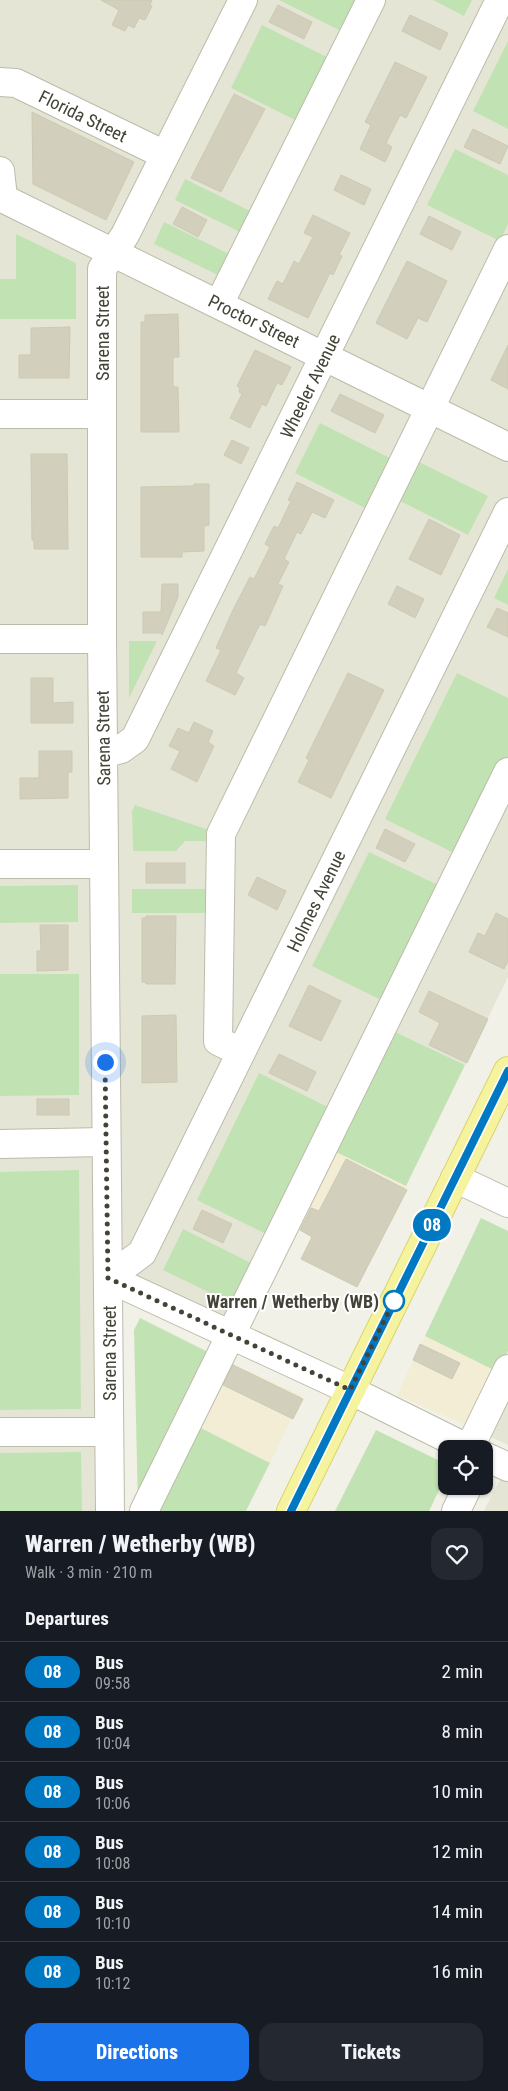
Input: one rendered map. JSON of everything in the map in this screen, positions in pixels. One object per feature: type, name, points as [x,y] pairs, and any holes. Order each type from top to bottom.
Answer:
[{"type":"main road","points":[[290,1511],[508,1071]]},
{"type":"street","name":"Sarena Street","points":[[110,1511],[105,1142],[102,269],[125,235],[243,0]]},
{"type":"street","points":[[219,304],[371,0]]},
{"type":"street","name":"Wheeler Avenue","points":[[103,754],[121,749],[134,739],[500,0]]},
{"type":"street","name":"Florida Street","points":[[0,82],[16,83],[165,155]]},
{"type":"street","name":"Proctor Street","points":[[1,188],[114,252],[508,447]]},
{"type":"street","points":[[241,1052],[218,1041],[222,834],[508,250]]},
{"type":"street","points":[[0,414],[102,414]]},
{"type":"street","name":"Holmes Avenue","points":[[108,1278],[142,1253],[508,512]]},
{"type":"street","points":[[0,639],[102,639]]},
{"type":"street","points":[[144,1511],[232,1336],[508,772]]},
{"type":"street","points":[[0,864],[104,864]]},
{"type":"street","points":[[0,1144],[105,1142]]},
{"type":"street","points":[[455,1178],[508,1203]]},
{"type":"street","points":[[108,1278],[350,1390],[451,1440]]},
{"type":"street","points":[[473,1440],[508,1369]]},
{"type":"street","points":[[0,1432],[109,1432]]},
{"type":"street","points":[[493,1460],[508,1467]]},
{"type":"street","points":[[456,1511],[464,1495]]},
{"type":"shaded area","points":[[0,0],[508,0],[508,977],[465,1065],[389,1029],[234,1320],[96,1259],[96,1511],[0,1511]]},
{"type":"shaded area","points":[[330,1149],[406,1186],[378,1243],[302,1205]]},
{"type":"shaded area","points":[[425,1336],[498,1372],[472,1428],[397,1395]]},
{"type":"shaded area","points":[[225,1360],[302,1396],[270,1463],[193,1424]]},
{"type":"shaded area","points":[[508,1386],[508,1445],[484,1434]]},
{"type":"shaded area","points":[[508,1463],[508,1511],[484,1511]]},
{"type":"green space","points":[[279,0],[359,0],[345,33]]},
{"type":"green space","points":[[433,0],[472,0],[464,16]]},
{"type":"green space","points":[[262,25],[331,59],[299,122],[231,88]]},
{"type":"green space","points":[[508,41],[508,129],[473,111]]},
{"type":"green space","points":[[455,149],[508,175],[508,224],[500,241],[427,205]]},
{"type":"green space","points":[[185,179],[254,213],[244,234],[175,200]]},
{"type":"green space","points":[[164,222],[233,256],[222,277],[154,244]]},
{"type":"green space","points":[[16,234],[76,263],[76,319],[0,319],[0,279],[16,279]]},
{"type":"green space","points":[[320,423],[394,460],[369,510],[295,473]]},
{"type":"green space","points":[[415,460],[488,496],[468,535],[396,499]]},
{"type":"green space","points":[[508,569],[508,605],[494,598]]},
{"type":"green space","points":[[129,641],[157,641],[129,698]]},
{"type":"green space","points":[[457,673],[508,698],[508,758],[460,856],[385,819]]},
{"type":"green space","points":[[135,805],[209,830],[210,841],[185,841],[176,851],[133,851],[132,811]]},
{"type":"green space","points":[[369,852],[444,888],[387,1003],[312,966]]},
{"type":"green space","points":[[78,885],[78,922],[0,923],[0,886]]},
{"type":"green space","points":[[132,889],[208,889],[208,913],[132,913]]},
{"type":"green space","points":[[0,974],[79,974],[79,1095],[0,1096]]},
{"type":"green space","points":[[389,1029],[465,1065],[406,1186],[330,1149]]},
{"type":"green space","points":[[259,1073],[334,1110],[272,1237],[197,1200]]},
{"type":"green space","points":[[79,1170],[81,1409],[0,1410],[0,1172]]},
{"type":"green space","points":[[481,1218],[508,1231],[508,1351],[498,1372],[425,1336]]},
{"type":"green space","points":[[183,1229],[257,1266],[237,1306],[163,1270]]},
{"type":"green space","points":[[140,1318],[214,1355],[138,1509],[134,1330]]},
{"type":"green space","points":[[193,1424],[270,1463],[246,1511],[153,1511]]},
{"type":"green space","points":[[376,1430],[438,1460],[438,1492],[429,1511],[335,1511]]},
{"type":"green space","points":[[81,1452],[82,1511],[0,1511],[0,1453]]},
{"type":"building","points":[[101,0],[152,0],[150,5],[152,6],[145,20],[139,18],[134,28],[128,25],[125,31],[112,25],[119,10]]},
{"type":"building","points":[[278,5],[312,22],[304,39],[269,22]]},
{"type":"building","points":[[410,15],[448,33],[440,50],[402,31]]},
{"type":"building","points":[[395,62],[427,77],[406,118],[400,115],[386,143],[392,147],[385,162],[360,149],[371,125],[365,122]]},
{"type":"building","points":[[234,94],[265,109],[221,192],[191,178]]},
{"type":"building","points":[[32,112],[134,162],[106,220],[33,184]]},
{"type":"building","points":[[473,129],[508,146],[500,164],[464,147]]},
{"type":"building","points":[[341,175],[371,189],[364,205],[334,190]]},
{"type":"building","points":[[182,207],[207,220],[198,237],[173,224]]},
{"type":"building","points":[[313,215],[350,233],[339,255],[342,256],[333,275],[330,273],[308,318],[268,299],[277,281],[283,284],[294,261],[299,264],[313,237],[304,233]]},
{"type":"building","points":[[429,216],[461,232],[452,250],[420,234]]},
{"type":"building","points":[[407,261],[447,281],[427,322],[418,318],[407,339],[376,323]]},
{"type":"building","points":[[178,314],[179,357],[173,357],[173,387],[178,387],[179,432],[141,432],[141,322],[145,322],[145,315]]},
{"type":"building","points":[[70,327],[69,378],[19,378],[19,355],[31,355],[31,328]]},
{"type":"building","points":[[508,345],[508,389],[491,380]]},
{"type":"building","points":[[255,350],[291,367],[282,385],[277,383],[266,406],[262,404],[250,428],[230,418],[242,394],[237,386]]},
{"type":"building","points":[[340,394],[384,415],[375,433],[331,411]]},
{"type":"building","points":[[232,440],[249,448],[241,464],[224,455]]},
{"type":"building","points":[[31,454],[67,454],[68,549],[34,549],[34,540],[32,540]]},
{"type":"building","points":[[297,482],[334,500],[325,518],[312,512],[301,534],[297,532],[284,559],[289,562],[278,584],[283,586],[265,626],[260,624],[236,673],[244,678],[235,695],[206,681],[221,650],[216,648],[233,610],[250,577],[254,579],[270,547],[265,544],[274,526],[278,528],[291,501],[288,500]]},
{"type":"building","points":[[194,484],[209,484],[209,525],[204,526],[204,551],[182,552],[182,557],[141,557],[141,487],[194,486]]},
{"type":"building","points":[[429,519],[460,535],[441,575],[409,559]]},
{"type":"building","points":[[162,584],[178,584],[178,597],[162,635],[161,633],[143,633],[143,612],[161,612]]},
{"type":"building","points":[[397,586],[424,599],[415,618],[388,604]]},
{"type":"building","points":[[497,608],[508,613],[508,637],[487,627]]},
{"type":"building","points":[[348,673],[384,690],[331,798],[298,782],[309,760],[306,758]]},
{"type":"building","points":[[31,678],[53,678],[53,703],[73,702],[73,723],[31,723]]},
{"type":"building","points":[[194,722],[213,731],[208,742],[214,746],[197,782],[171,769],[180,751],[169,746],[178,728],[189,733]]},
{"type":"building","points":[[39,751],[72,751],[72,772],[68,772],[68,798],[20,799],[20,778],[39,778]]},
{"type":"building","points":[[385,829],[415,844],[405,862],[376,848]]},
{"type":"building","points":[[146,863],[185,863],[185,883],[146,883]]},
{"type":"building","points":[[257,877],[286,891],[277,910],[248,895]]},
{"type":"building","points":[[496,913],[508,919],[508,961],[504,969],[469,952],[478,933],[485,936]]},
{"type":"building","points":[[146,916],[176,916],[175,984],[146,984],[146,982],[142,982],[142,918],[146,918]]},
{"type":"building","points":[[40,925],[68,925],[68,970],[37,971],[37,951],[41,951]]},
{"type":"building","points":[[309,985],[341,1001],[321,1041],[289,1026]]},
{"type":"building","points":[[429,991],[488,1019],[467,1063],[429,1045],[440,1023],[419,1012]]},
{"type":"building","points":[[176,1015],[177,1082],[142,1083],[142,1016]]},
{"type":"building","points":[[279,1054],[316,1072],[307,1091],[269,1073]]},
{"type":"building","points":[[37,1099],[69,1099],[69,1115],[37,1115]]},
{"type":"building","points":[[346,1159],[407,1190],[357,1287],[301,1259],[312,1237],[300,1230],[311,1208],[319,1211]]},
{"type":"building","points":[[202,1210],[232,1224],[223,1243],[193,1229]]},
{"type":"building","points":[[420,1344],[460,1363],[452,1379],[413,1360]]},
{"type":"building","points":[[233,1365],[303,1399],[293,1419],[223,1385]]},
{"type":"bus line","name":"08","points":[[291,1511],[508,1071]]},
{"type":"place","name":"Warren / Wetherby (WB)","points":[[394,1301]]},
{"type":"route","points":[[105,1062],[108,1278],[350,1390],[394,1301]]}]
